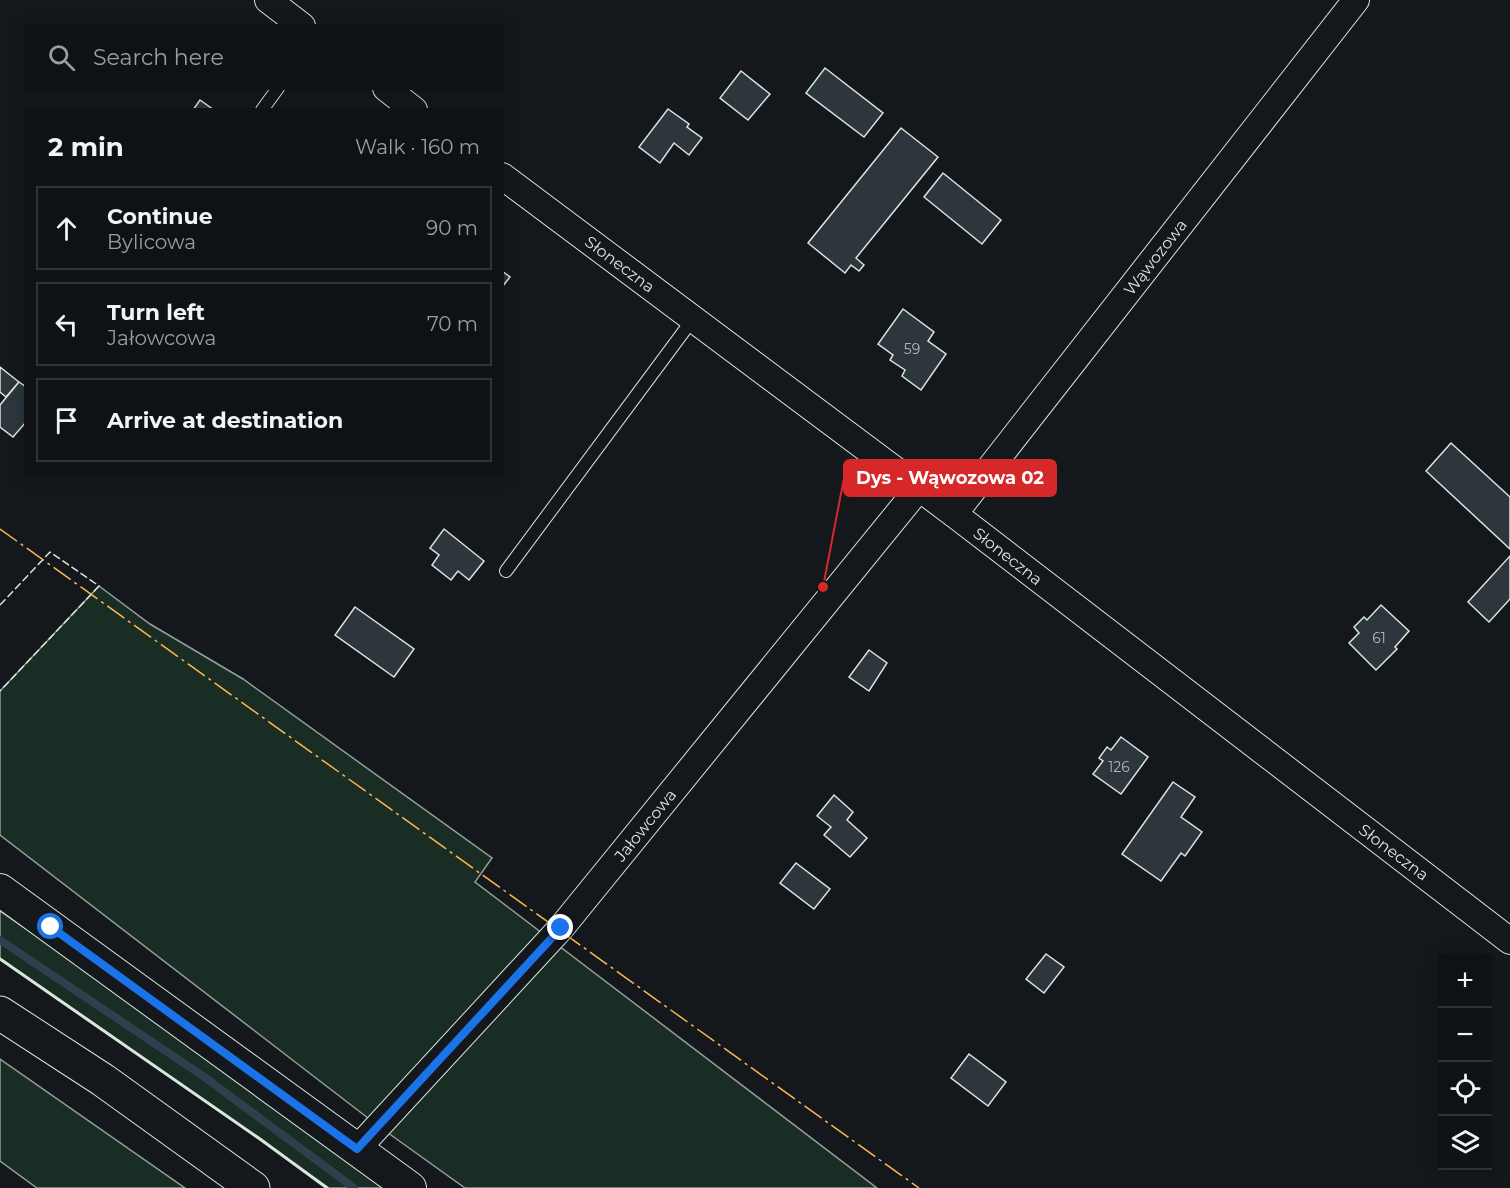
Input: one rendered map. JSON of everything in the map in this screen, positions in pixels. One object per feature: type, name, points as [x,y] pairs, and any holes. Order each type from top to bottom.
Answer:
[{"type":"highway","points":[[0,1013],[103,1080],[253,1188]]},
{"type":"street","points":[[268,0],[299,24]]},
{"type":"street","name":"Wąwozowa","points":[[954,514],[1356,0]]},
{"type":"street","points":[[389,90],[411,108]]},
{"type":"street","name":"Słoneczna","points":[[504,177],[954,514],[1510,941]]},
{"type":"street","name":"Jałowcowa","points":[[357,1149],[561,928],[919,488]]},
{"type":"street","points":[[0,890],[410,1188]]},
{"type":"lane","points":[[263,108],[277,90]]},
{"type":"lane","points":[[506,571],[693,319]]},
{"type":"green space","points":[[99,586],[150,624],[243,679],[492,858],[475,882],[877,1188],[465,1188],[377,1125],[0,835],[0,691]]},
{"type":"green space","points":[[0,911],[153,1015],[386,1188],[329,1188],[0,958]]},
{"type":"green space","points":[[0,1059],[185,1188],[37,1188],[0,1161]]},
{"type":"building","points":[[825,68],[883,113],[864,137],[806,93]]},
{"type":"building","points":[[741,71],[770,94],[748,120],[720,98]]},
{"type":"building","points":[[200,100],[211,108],[194,108]]},
{"type":"building","points":[[668,109],[689,124],[687,127],[702,138],[689,155],[674,143],[660,163],[639,147]]},
{"type":"building","points":[[901,128],[938,157],[856,258],[864,265],[859,271],[851,265],[845,273],[808,243]]},
{"type":"building","points":[[943,173],[1001,220],[982,244],[924,197]]},
{"type":"building","points":[[504,272],[510,277],[504,284]]},
{"type":"building","points":[[903,309],[934,332],[928,341],[946,354],[921,390],[902,376],[905,370],[890,360],[893,355],[878,344]]},
{"type":"building","points":[[0,367],[19,382],[6,397],[0,392]]},
{"type":"building","points":[[19,382],[24,386],[24,424],[13,437],[0,427],[0,405]]},
{"type":"building","points":[[1451,443],[1510,497],[1510,549],[1426,471]]},
{"type":"building","points":[[444,529],[484,561],[469,580],[458,571],[451,580],[432,565],[439,555],[430,548]]},
{"type":"building","points":[[1510,556],[1510,599],[1489,622],[1468,602]]},
{"type":"building","points":[[1381,605],[1409,631],[1395,647],[1397,649],[1376,670],[1349,643],[1359,633],[1354,627],[1364,617],[1367,620]]},
{"type":"building","points":[[355,607],[414,649],[394,677],[335,635]]},
{"type":"building","points":[[869,650],[887,663],[869,691],[849,677]]},
{"type":"building","points":[[1121,737],[1148,757],[1121,794],[1093,774],[1103,761],[1099,758],[1107,747],[1111,750]]},
{"type":"building","points":[[1173,782],[1195,797],[1181,817],[1202,832],[1185,856],[1181,853],[1161,881],[1122,854]]},
{"type":"building","points":[[834,795],[853,812],[847,820],[867,838],[850,857],[824,835],[831,827],[817,816]]},
{"type":"building","points":[[796,863],[830,889],[814,909],[780,883]]},
{"type":"building","points":[[1046,954],[1064,967],[1044,993],[1026,979]]},
{"type":"building","points":[[969,1054],[1006,1082],[988,1106],[951,1078]]},
{"type":"waterway","points":[[0,940],[203,1076],[354,1188]]},
{"type":"fence","points":[[0,605],[50,552],[99,586],[0,691]]},
{"type":"wall","points":[[0,959],[327,1188]]},
{"type":"power","points":[[0,529],[919,1188]]},
{"type":"place","name":"Dys - Wąwozowa 02","points":[[823,587]]},
{"type":"route","points":[[51,927],[357,1149],[561,928]]}]
